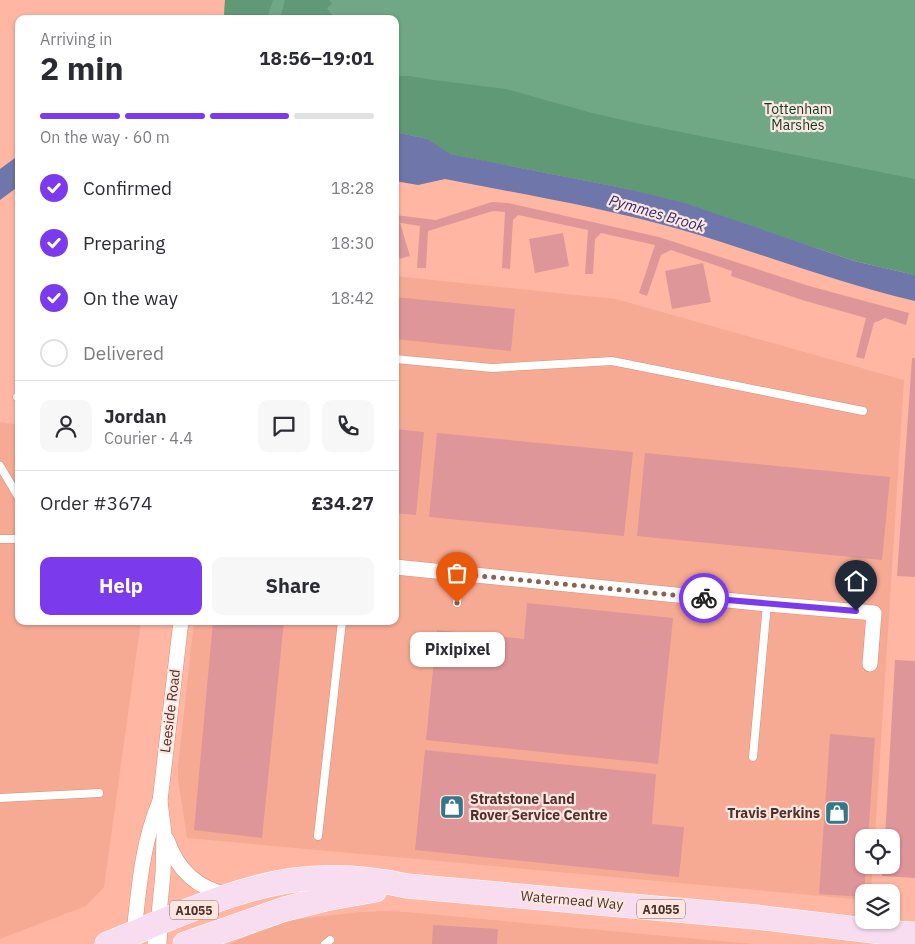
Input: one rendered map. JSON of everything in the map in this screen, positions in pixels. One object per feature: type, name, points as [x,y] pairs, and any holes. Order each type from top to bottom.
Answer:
[{"type":"main road","name":"Watermead Way","points":[[162,932],[230,896],[275,884],[313,878],[370,880],[407,886],[756,917],[890,933],[915,934]]},
{"type":"main road","name":"Watermead Way","points":[[185,944],[311,902],[366,891],[407,886]]},
{"type":"main road","name":"A1055","points":[[107,944],[137,940],[162,932]]},
{"type":"street","points":[[399,567],[874,613],[870,664]]},
{"type":"street","name":"Leeside Road","points":[[162,932],[164,834],[160,801],[181,625]]},
{"type":"street","name":"Leeside Road","points":[[137,940],[142,860],[151,821],[160,801]]},
{"type":"street","name":"Leeside Road","points":[[164,834],[171,853],[190,877],[205,888],[230,896]]},
{"type":"lane","points":[[399,359],[492,368],[612,362],[863,411]]},
{"type":"lane","points":[[0,466],[15,491]]},
{"type":"lane","points":[[0,539],[15,539]]},
{"type":"lane","points":[[457,603],[460,574]]},
{"type":"lane","points":[[753,757],[767,604]]},
{"type":"lane","points":[[318,836],[342,625]]},
{"type":"lane","points":[[0,798],[99,793]]},
{"type":"shaded area","points":[[399,276],[616,299],[904,380],[876,829],[855,829],[855,874],[872,874],[872,884],[855,884],[855,899],[187,838],[178,780],[194,625],[399,625]]},
{"type":"shaded area","points":[[0,422],[15,424],[15,625],[140,625],[104,887],[86,906],[0,939]]},
{"type":"shaded area","points":[[382,911],[753,944],[229,944],[292,920]]},
{"type":"green space","name":"Tottenham Marshes","points":[[225,0],[915,0],[915,275],[810,246],[628,189],[450,154],[428,139],[399,133],[399,15],[224,15]]},
{"type":"green space","points":[[225,0],[273,0],[268,15],[224,15]]},
{"type":"green space","points":[[285,0],[329,0],[332,4],[327,8],[332,15],[281,15]]},
{"type":"green space","points":[[399,76],[506,89],[636,123],[915,179],[915,275],[854,261],[685,203],[628,189],[449,154],[428,139],[399,133]]},
{"type":"water","name":"Pymmes Brook","points":[[399,133],[428,139],[450,154],[628,189],[685,203],[854,261],[915,275],[915,301],[824,276],[675,228],[618,214],[445,179],[418,185],[399,182]]},
{"type":"water","points":[[15,158],[15,189],[0,200],[0,169]]},
{"type":"building","points":[[492,202],[508,203],[659,237],[809,286],[909,313],[906,325],[885,318],[874,323],[864,359],[856,357],[866,318],[802,300],[731,276],[732,271],[671,250],[661,255],[647,296],[639,293],[655,245],[601,233],[595,239],[593,274],[585,274],[588,230],[518,215],[513,220],[510,269],[502,268],[505,212],[493,211],[428,231],[426,268],[417,268],[420,226],[399,223],[399,215],[436,220]]},
{"type":"building","points":[[399,223],[410,256],[399,259]]},
{"type":"building","points":[[563,233],[569,266],[535,273],[529,239]]},
{"type":"building","points":[[703,263],[711,302],[672,309],[665,271]]},
{"type":"building","points":[[399,297],[515,309],[511,351],[399,339]]},
{"type":"building","points":[[912,358],[915,358],[915,577],[897,576]]},
{"type":"building","points":[[399,429],[424,432],[416,515],[399,513]]},
{"type":"building","points":[[437,433],[633,452],[624,536],[429,517]]},
{"type":"building","points":[[645,453],[890,477],[882,560],[637,536]]},
{"type":"building","points":[[527,603],[673,618],[658,764],[426,740],[437,630],[524,639]]},
{"type":"building","points":[[213,625],[284,625],[262,838],[194,830]]},
{"type":"building","points":[[895,660],[915,661],[915,878],[882,876],[882,874],[900,874],[900,829],[886,829]]},
{"type":"building","points":[[830,734],[875,738],[869,829],[855,829],[855,874],[865,874],[865,884],[855,884],[855,896],[819,894]]},
{"type":"building","points":[[425,750],[656,774],[652,824],[684,827],[679,877],[415,850]]},
{"type":"building","points":[[433,925],[498,929],[497,944],[432,944]]},
{"type":"way so far","points":[[457,603],[460,574],[704,598]]},
{"type":"place","name":"Pixipixel","points":[[457,603]]},
{"type":"place","name":"Stratstone Land Rover Service Centre","points":[[452,807]]},
{"type":"place","name":"Travis Perkins","points":[[837,813]]},
{"type":"route","points":[[704,598],[856,611]]}]
